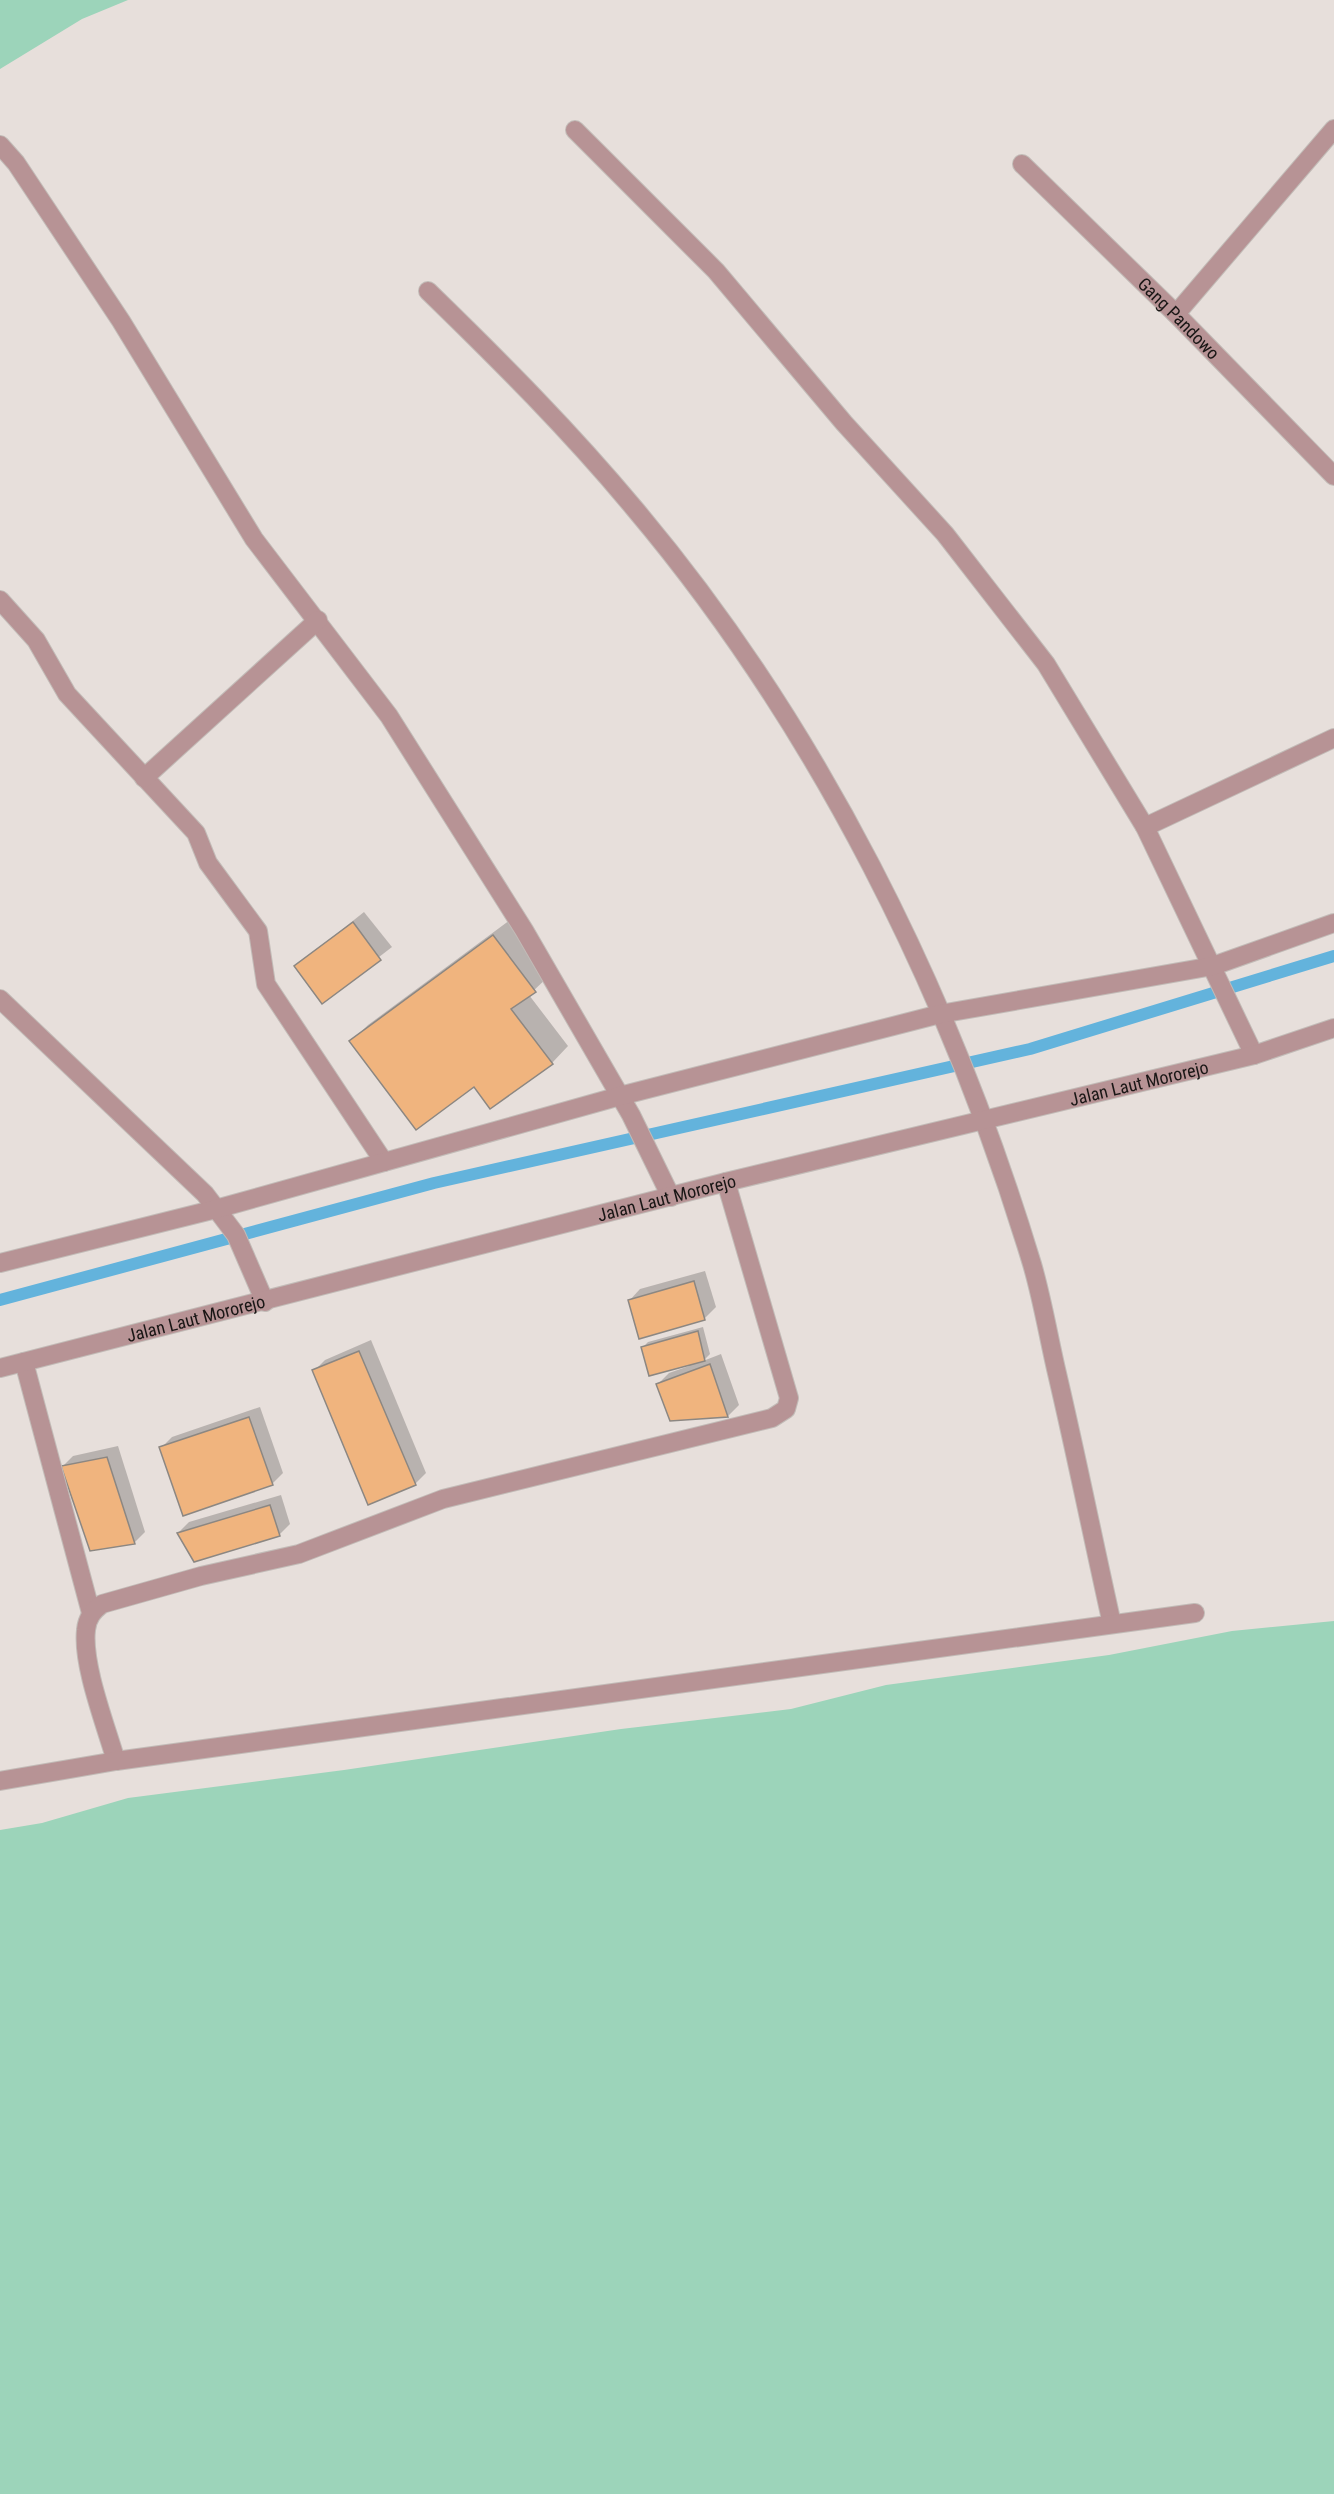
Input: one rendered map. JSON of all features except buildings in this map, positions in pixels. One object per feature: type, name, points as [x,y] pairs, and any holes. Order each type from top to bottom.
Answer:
[{"type":"street","points":[[1176,314],[1334,129]]},
{"type":"street","points":[[575,130],[716,271],[844,423],[945,534],[1046,664],[1145,827],[1254,1055]]},
{"type":"street","points":[[0,145],[16,163],[121,321],[254,539],[389,716],[524,930],[631,1115],[670,1197]]},
{"type":"street","name":"Gang Pandowo","points":[[1022,164],[1176,314],[1334,476]]},
{"type":"street","points":[[428,291],[570,434],[636,510],[698,589],[768,691],[860,844],[906,934],[955,1049],[983,1120],[1033,1267],[1112,1624]]},
{"type":"street","points":[[0,600],[36,640],[67,694],[196,833],[208,863],[258,931],[266,984],[384,1162]]},
{"type":"street","points":[[144,778],[318,620]]},
{"type":"street","points":[[1145,827],[1334,738]]},
{"type":"street","points":[[0,1263],[216,1209],[620,1096],[940,1014],[1213,966],[1334,923]]},
{"type":"street","points":[[0,999],[205,1194],[236,1235],[265,1302]]},
{"type":"street","name":"Jalan Laut Mororejo","points":[[0,1368],[265,1302],[726,1182],[1254,1055],[1334,1028]]},
{"type":"street","points":[[116,1761],[86,1651],[86,1628],[91,1613],[102,1604],[321,1546],[357,1529],[443,1499],[772,1418],[786,1409],[789,1398],[726,1182]]},
{"type":"street","points":[[24,1362],[91,1613]]},
{"type":"street","points":[[0,1781],[116,1761],[1195,1613]]},
{"type":"green space","points":[[0,0],[128,0],[82,19],[0,69]]},
{"type":"green space","points":[[1334,1621],[1334,2494],[0,2494],[0,1830],[42,1823],[128,1798],[344,1770],[621,1729],[791,1709],[886,1685],[1109,1655],[1232,1631]]},
{"type":"waterway","points":[[0,1300],[434,1183],[1030,1049],[1334,956]]}]
